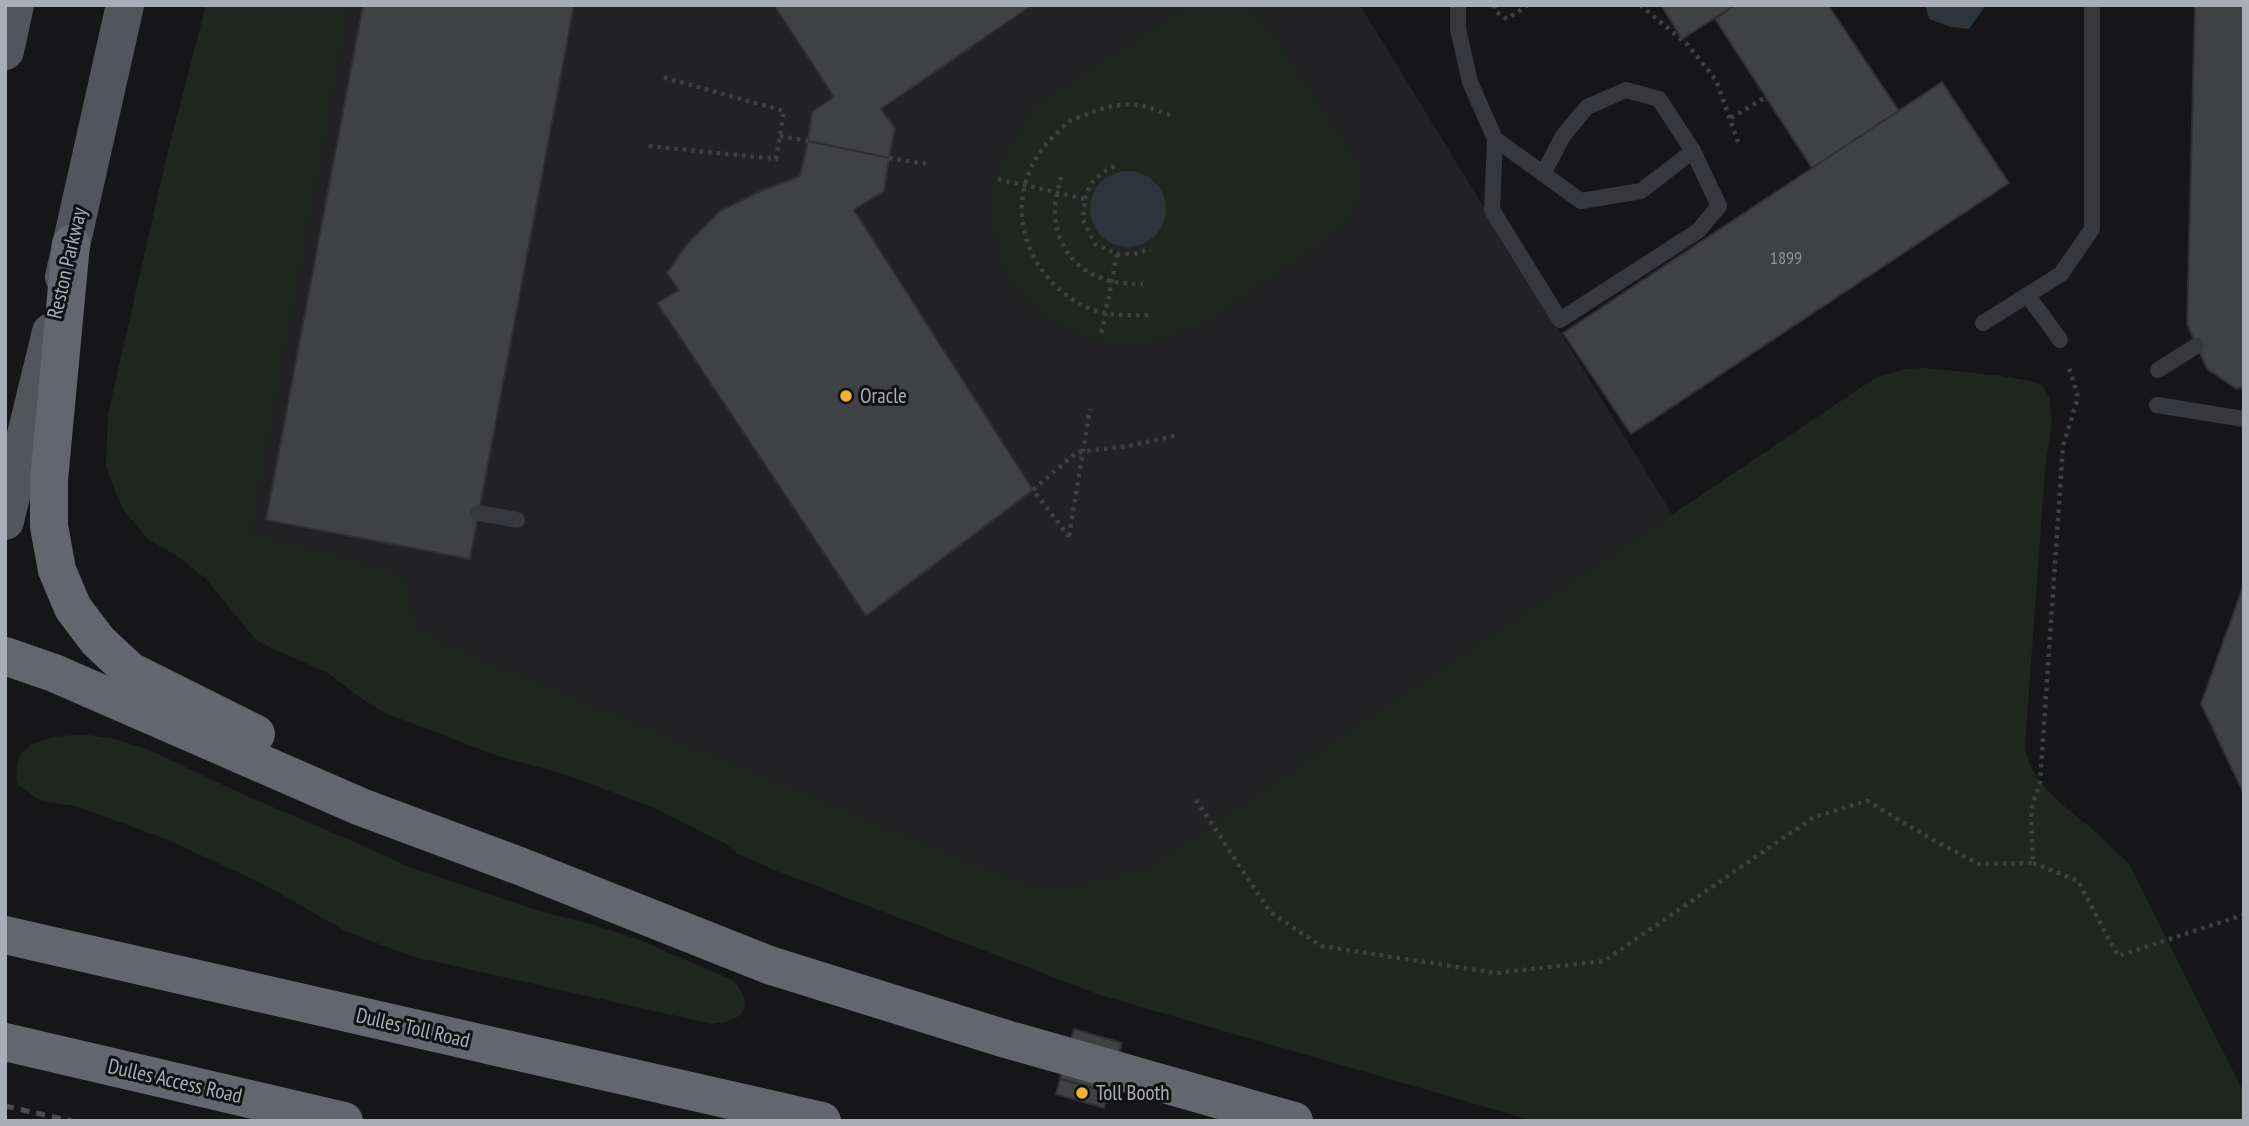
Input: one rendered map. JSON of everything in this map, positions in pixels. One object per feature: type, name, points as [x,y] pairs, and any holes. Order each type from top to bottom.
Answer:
[{"type":"highway","points":[[71,244],[49,481],[49,526],[57,570],[73,608],[98,640],[130,671],[517,866]]},
{"type":"highway","points":[[5,656],[54,673],[361,807],[741,955],[805,978],[1006,1040],[1294,1121]]},
{"type":"highway","name":"Dulles Toll Road","points":[[5,934],[822,1121]]},
{"type":"highway","name":"Dulles Access Road","points":[[5,1042],[344,1121]]},
{"type":"main road","points":[[5,51],[15,5]]},
{"type":"main road","name":"Reston Parkway","points":[[5,521],[125,5]]},
{"type":"lane","points":[[1458,5],[1458,29],[1470,82],[1495,139],[1492,210],[1560,320],[1698,231],[1719,206],[1693,151],[1659,99],[1626,90],[1587,107],[1563,136],[1543,174]]},
{"type":"lane","points":[[1983,323],[2061,274],[2092,229],[2092,5]]},
{"type":"lane","points":[[1495,139],[1581,201],[1641,191],[1693,151]]},
{"type":"lane","points":[[2028,296],[2060,340]]},
{"type":"lane","points":[[2158,370],[2196,346]]},
{"type":"lane","points":[[2157,405],[2244,419]]},
{"type":"lane","points":[[478,513],[517,520]]},
{"type":"path","points":[[1494,5],[1495,11],[1507,19],[1528,5]]},
{"type":"path","points":[[1640,5],[1688,45],[1716,80],[1738,142]]},
{"type":"path","points":[[649,146],[776,159],[784,111],[662,76]]},
{"type":"path","points":[[1731,118],[1766,97]]},
{"type":"path","points":[[1147,315],[1125,316],[1077,303],[1049,281],[1034,259],[1025,237],[1021,208],[1028,171],[1045,145],[1070,121],[1110,106],[1141,106],[1173,116]]},
{"type":"path","points":[[780,136],[808,141]]},
{"type":"path","points":[[889,158],[927,164]]},
{"type":"path","points":[[1117,165],[1103,171],[1088,186],[1083,220],[1095,244],[1117,254],[1134,254],[1152,248]]},
{"type":"path","points":[[1061,177],[1055,214],[1061,242],[1070,259],[1092,275],[1126,285],[1143,284]]},
{"type":"path","points":[[999,179],[1085,200]]},
{"type":"path","points":[[1101,336],[1117,254]]},
{"type":"path","points":[[2033,863],[2031,810],[2040,783],[2063,446],[2078,397],[2060,340]]},
{"type":"path","points":[[1090,409],[1085,451],[1069,537],[1033,490],[1077,452],[1085,451],[1129,446],[1178,435]]},
{"type":"path","points":[[1196,800],[1270,912],[1321,946],[1496,973],[1604,961],[1814,817],[1867,801],[1979,864],[2033,863],[2077,881],[2118,956],[2243,915]]},
{"type":"shaded area","points":[[206,5],[349,5],[251,532],[389,570],[403,580],[408,589],[417,627],[447,645],[1025,883],[1043,886],[1078,885],[1149,867],[1875,378],[1905,369],[1927,368],[2002,376],[2043,386],[2049,397],[2052,422],[2045,470],[2025,746],[2028,760],[2052,795],[2129,864],[2244,1093],[2244,1121],[1534,1121],[1100,995],[777,871],[738,854],[724,843],[657,809],[567,775],[498,756],[385,713],[326,672],[255,639],[206,579],[177,556],[148,539],[126,513],[117,497],[106,465],[108,414],[167,155]]},
{"type":"shaded area","points":[[275,5],[1360,5],[1686,537],[1139,976],[163,545]]},
{"type":"shaded area","points":[[1194,5],[1243,5],[1261,19],[1358,162],[1361,196],[1341,229],[1203,324],[1148,344],[1112,343],[1091,339],[1045,317],[1017,288],[1001,262],[992,221],[991,191],[997,167],[1036,105],[1179,12]]},
{"type":"shaded area","points":[[1925,5],[1986,5],[1969,29],[1951,27],[1929,19]]},
{"type":"shaded area","points":[[1128,171],[1143,174],[1155,182],[1163,194],[1166,209],[1163,224],[1155,236],[1143,244],[1128,247],[1113,244],[1101,236],[1093,224],[1090,209],[1093,194],[1101,182],[1113,174]]},
{"type":"shaded area","points":[[88,735],[115,739],[152,751],[242,794],[409,867],[539,911],[640,940],[734,981],[741,991],[745,1006],[738,1016],[731,1020],[712,1024],[414,957],[347,932],[265,885],[166,839],[75,806],[41,801],[18,785],[16,769],[26,749],[48,738]]},
{"type":"building","points":[[363,5],[574,5],[470,559],[266,520]]},
{"type":"building","points":[[774,5],[1032,5],[881,109],[895,128],[889,158],[808,141],[812,112],[834,97]]},
{"type":"building","points":[[1661,5],[1735,5],[1682,39]]},
{"type":"building","points":[[1735,5],[1828,5],[1899,111],[1812,168],[1715,19]]},
{"type":"building","points":[[2195,5],[2244,5],[2244,386],[2237,389],[2207,369],[2187,324]]},
{"type":"building","points":[[1942,82],[2009,183],[1631,434],[1563,333]]},
{"type":"building","name":"Oracle","points":[[808,141],[889,158],[884,191],[854,210],[1033,490],[866,616],[657,303],[679,290],[667,273],[687,244],[720,211],[800,176]]},
{"type":"building","points":[[2244,584],[2244,794],[2201,704]]},
{"type":"building","points":[[1074,1029],[1122,1043],[1108,1092],[1060,1079]]},
{"type":"building","name":"Toll Booth","points":[[1060,1079],[1108,1092],[1104,1108],[1056,1094]]},
{"type":"railway","points":[[5,1106],[72,1121]]},
{"type":"place","name":"Oracle","points":[[846,396]]},
{"type":"place","name":"Toll Booth","points":[[1082,1093]]}]
